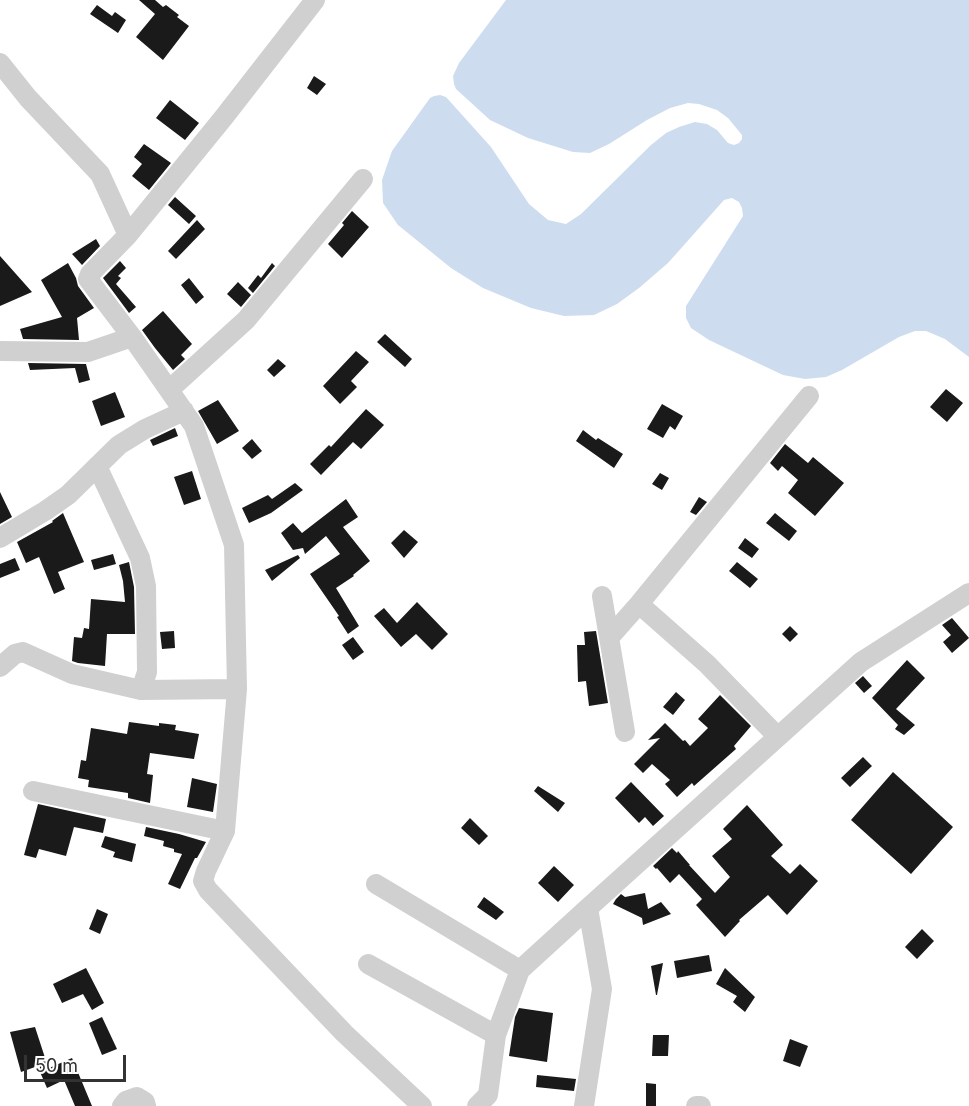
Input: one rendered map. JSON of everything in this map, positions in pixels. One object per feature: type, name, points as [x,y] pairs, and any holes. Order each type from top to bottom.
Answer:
[{"type":"street","points":[[315,0],[128,235],[90,274],[88,279],[194,426],[234,545],[237,689],[225,831],[203,881],[208,890],[344,1033],[422,1106]]},
{"type":"street","points":[[0,63],[28,98],[100,174],[128,235]]},
{"type":"street","points":[[170,390],[246,320],[363,179]]},
{"type":"street","points":[[0,351],[88,352],[132,337]]},
{"type":"street","points":[[609,638],[809,396]]},
{"type":"street","points":[[0,538],[68,495],[119,445],[145,429],[184,411]]},
{"type":"street","points":[[97,466],[140,558],[146,586],[147,672],[141,690]]},
{"type":"street","points":[[477,1106],[488,1095],[496,1035],[520,970],[861,662],[969,593]]},
{"type":"street","points":[[602,597],[625,732]]},
{"type":"street","points":[[639,604],[707,664],[777,736]]},
{"type":"street","points":[[0,667],[15,654],[23,652],[72,674],[141,690],[237,689]]},
{"type":"street","points":[[33,791],[225,831]]},
{"type":"street","points":[[376,884],[520,970]]},
{"type":"street","points":[[584,1106],[602,989],[588,908]]},
{"type":"street","points":[[368,964],[496,1035]]},
{"type":"street","points":[[122,1106],[136,1096],[145,1102],[146,1106]]},
{"type":"water","points":[[506,0],[969,0],[969,357],[945,339],[926,331],[915,331],[899,337],[826,377],[805,379],[783,375],[709,340],[691,328],[686,318],[686,306],[743,216],[739,202],[732,198],[724,200],[668,263],[639,288],[617,304],[594,315],[564,316],[531,308],[483,288],[451,268],[398,225],[383,203],[382,180],[392,151],[430,98],[434,96],[446,97],[491,147],[529,204],[548,220],[566,224],[581,214],[666,133],[695,122],[707,124],[717,130],[728,143],[734,145],[742,139],[742,135],[728,118],[717,110],[688,103],[670,108],[590,153],[573,152],[528,138],[490,120],[456,89],[453,76],[459,63]]},
{"type":"building","points":[[139,0],[155,0],[163,7],[166,5],[189,26],[163,60],[136,37],[155,14]]},
{"type":"building","points":[[97,5],[112,16],[115,12],[126,20],[118,33],[90,14]]},
{"type":"building","points":[[314,76],[326,84],[317,95],[307,88]]},
{"type":"building","points":[[170,100],[199,123],[185,140],[156,118]]},
{"type":"building","points":[[144,144],[171,163],[149,190],[132,176],[142,164],[134,157]]},
{"type":"building","points":[[175,197],[196,216],[189,224],[168,205]]},
{"type":"building","points":[[352,211],[369,227],[342,258],[328,244]]},
{"type":"building","points":[[197,220],[205,229],[176,259],[168,251]]},
{"type":"building","points":[[96,239],[100,246],[82,265],[72,254]]},
{"type":"building","points":[[0,256],[32,292],[0,306]]},
{"type":"building","points":[[120,261],[126,268],[118,276],[121,278],[116,284],[136,307],[129,313],[103,278]]},
{"type":"building","points":[[68,263],[78,286],[94,308],[77,318],[79,340],[23,339],[20,329],[62,317],[41,280]]},
{"type":"building","points":[[272,263],[275,266],[253,293],[248,288],[258,275],[261,278]]},
{"type":"building","points":[[189,278],[204,297],[196,304],[181,285]]},
{"type":"building","points":[[238,282],[251,295],[241,307],[227,294]]},
{"type":"building","points":[[163,311],[192,344],[181,355],[185,359],[173,370],[142,330]]},
{"type":"building","points":[[385,334],[412,359],[405,367],[377,342]]},
{"type":"building","points":[[356,351],[369,362],[351,381],[357,387],[340,404],[323,386]]},
{"type":"building","points":[[278,359],[286,366],[274,377],[267,370]]},
{"type":"building","points":[[28,363],[86,364],[90,380],[79,383],[75,368],[30,370]]},
{"type":"building","points":[[946,389],[963,403],[947,422],[930,407]]},
{"type":"building","points":[[115,392],[125,417],[101,426],[92,401]]},
{"type":"building","points":[[218,400],[239,431],[217,444],[198,411]]},
{"type":"building","points":[[662,404],[683,416],[675,430],[670,426],[663,438],[647,429]]},
{"type":"building","points":[[366,409],[384,425],[361,449],[353,442],[321,475],[310,464],[329,445],[331,447]]},
{"type":"building","points":[[175,428],[178,436],[153,446],[150,440]]},
{"type":"building","points":[[583,430],[596,440],[598,438],[623,454],[614,468],[576,441]]},
{"type":"building","points":[[252,439],[262,451],[252,459],[242,448]]},
{"type":"building","points":[[785,444],[808,463],[813,457],[844,483],[815,516],[788,493],[798,480],[782,466],[778,471],[770,463]]},
{"type":"building","points":[[192,471],[201,499],[184,505],[174,477]]},
{"type":"building","points":[[660,473],[669,478],[662,490],[652,484]]},
{"type":"building","points":[[295,483],[303,490],[271,513],[249,523],[242,508],[268,495],[272,499]]},
{"type":"building","points":[[0,492],[12,517],[0,524]]},
{"type":"building","points":[[699,497],[707,502],[696,515],[690,512]]},
{"type":"building","points":[[346,499],[358,517],[343,527],[370,561],[336,588],[359,626],[348,634],[337,617],[339,616],[310,574],[340,554],[326,536],[305,554],[303,548],[293,550],[281,533],[293,523],[302,533]]},
{"type":"building","points":[[63,513],[84,562],[58,572],[65,589],[54,594],[39,557],[26,563],[17,542],[53,522]]},
{"type":"building","points":[[775,513],[797,531],[789,541],[766,523]]},
{"type":"building","points":[[404,530],[418,542],[404,558],[391,543]]},
{"type":"building","points":[[745,538],[759,549],[752,558],[738,548]]},
{"type":"building","points":[[113,554],[116,564],[94,570],[91,560]]},
{"type":"building","points":[[298,555],[300,558],[272,581],[265,570]]},
{"type":"building","points":[[15,558],[20,570],[0,578],[0,564]]},
{"type":"building","points":[[129,562],[134,587],[135,634],[107,634],[105,666],[72,661],[74,637],[82,638],[84,628],[89,629],[91,599],[125,602],[119,565]]},
{"type":"building","points":[[737,562],[758,579],[750,588],[729,571]]},
{"type":"building","points":[[417,602],[448,634],[432,650],[416,634],[401,647],[374,616],[384,608],[397,623]]},
{"type":"building","points":[[952,618],[969,638],[952,653],[943,642],[951,635],[942,625]]},
{"type":"building","points":[[790,626],[798,634],[790,642],[782,634]]},
{"type":"building","points":[[174,631],[175,648],[162,649],[160,632]]},
{"type":"building","points":[[596,631],[608,703],[589,706],[586,681],[578,682],[577,645],[585,645],[584,632]]},
{"type":"building","points":[[353,637],[364,652],[353,660],[342,645]]},
{"type":"building","points":[[907,660],[925,678],[896,709],[915,725],[904,735],[895,729],[898,725],[872,698]]},
{"type":"building","points":[[863,676],[872,686],[864,693],[855,683]]},
{"type":"building","points":[[676,692],[685,700],[673,715],[663,707]]},
{"type":"building","points":[[720,695],[751,726],[734,746],[736,749],[694,786],[692,783],[677,797],[665,784],[670,780],[652,764],[643,773],[634,764],[660,738],[648,740],[665,723],[690,746],[708,728],[698,719]]},
{"type":"building","points":[[129,722],[159,726],[159,723],[176,725],[175,730],[199,734],[194,759],[150,753],[147,774],[153,775],[150,803],[128,798],[128,793],[88,787],[89,780],[78,778],[81,760],[86,761],[91,728],[127,734]]},
{"type":"building","points":[[863,757],[872,766],[850,787],[841,778]]},
{"type":"building","points":[[893,772],[953,827],[911,874],[851,820]]},
{"type":"building","points":[[192,778],[217,784],[213,812],[187,807]]},
{"type":"building","points":[[631,782],[664,816],[653,826],[645,817],[639,823],[615,798]]},
{"type":"building","points":[[538,786],[565,803],[558,812],[534,791]]},
{"type":"building","points":[[38,804],[106,819],[103,833],[74,827],[66,856],[39,849],[36,858],[24,855]]},
{"type":"building","points":[[747,805],[783,845],[771,856],[790,874],[800,864],[818,881],[787,915],[768,895],[739,920],[725,937],[696,905],[702,899],[679,874],[670,883],[653,866],[672,848],[677,853],[678,851],[715,893],[730,877],[712,856],[732,839],[723,829]]},
{"type":"building","points":[[470,818],[488,836],[479,845],[461,828]]},
{"type":"building","points":[[146,827],[206,842],[195,858],[180,889],[168,884],[182,854],[163,846],[164,841],[144,836]]},
{"type":"building","points":[[105,836],[136,844],[132,862],[113,857],[115,852],[101,847]]},
{"type":"building","points":[[554,866],[574,885],[558,902],[538,883]]},
{"type":"building","points":[[645,893],[648,909],[661,902],[671,914],[643,925],[642,918],[613,904],[621,894],[625,897]]},
{"type":"building","points":[[484,897],[504,912],[496,920],[477,907]]},
{"type":"building","points":[[97,909],[108,914],[100,934],[89,929]]},
{"type":"building","points":[[922,929],[934,941],[917,959],[905,947]]},
{"type":"building","points":[[709,955],[712,971],[677,978],[674,961]]},
{"type":"building","points":[[663,963],[657,995],[656,995],[651,966]]},
{"type":"building","points":[[86,968],[104,1003],[92,1010],[83,994],[62,1003],[53,984]]},
{"type":"building","points":[[725,968],[755,997],[745,1012],[733,1002],[737,996],[716,984]]},
{"type":"building","points":[[519,1008],[553,1013],[547,1062],[509,1056],[515,1017]]},
{"type":"building","points":[[102,1017],[117,1049],[102,1055],[89,1023]]},
{"type":"building","points":[[35,1027],[48,1067],[37,1071],[35,1067],[21,1072],[10,1032]]},
{"type":"building","points":[[653,1035],[669,1035],[668,1056],[652,1056]]},
{"type":"building","points":[[790,1039],[808,1046],[800,1067],[783,1061]]},
{"type":"building","points":[[72,1058],[92,1106],[75,1106],[64,1080],[47,1088],[40,1072]]},
{"type":"building","points":[[537,1075],[576,1079],[574,1091],[536,1087]]},
{"type":"building","points":[[646,1083],[656,1084],[656,1106],[646,1106]]}]
